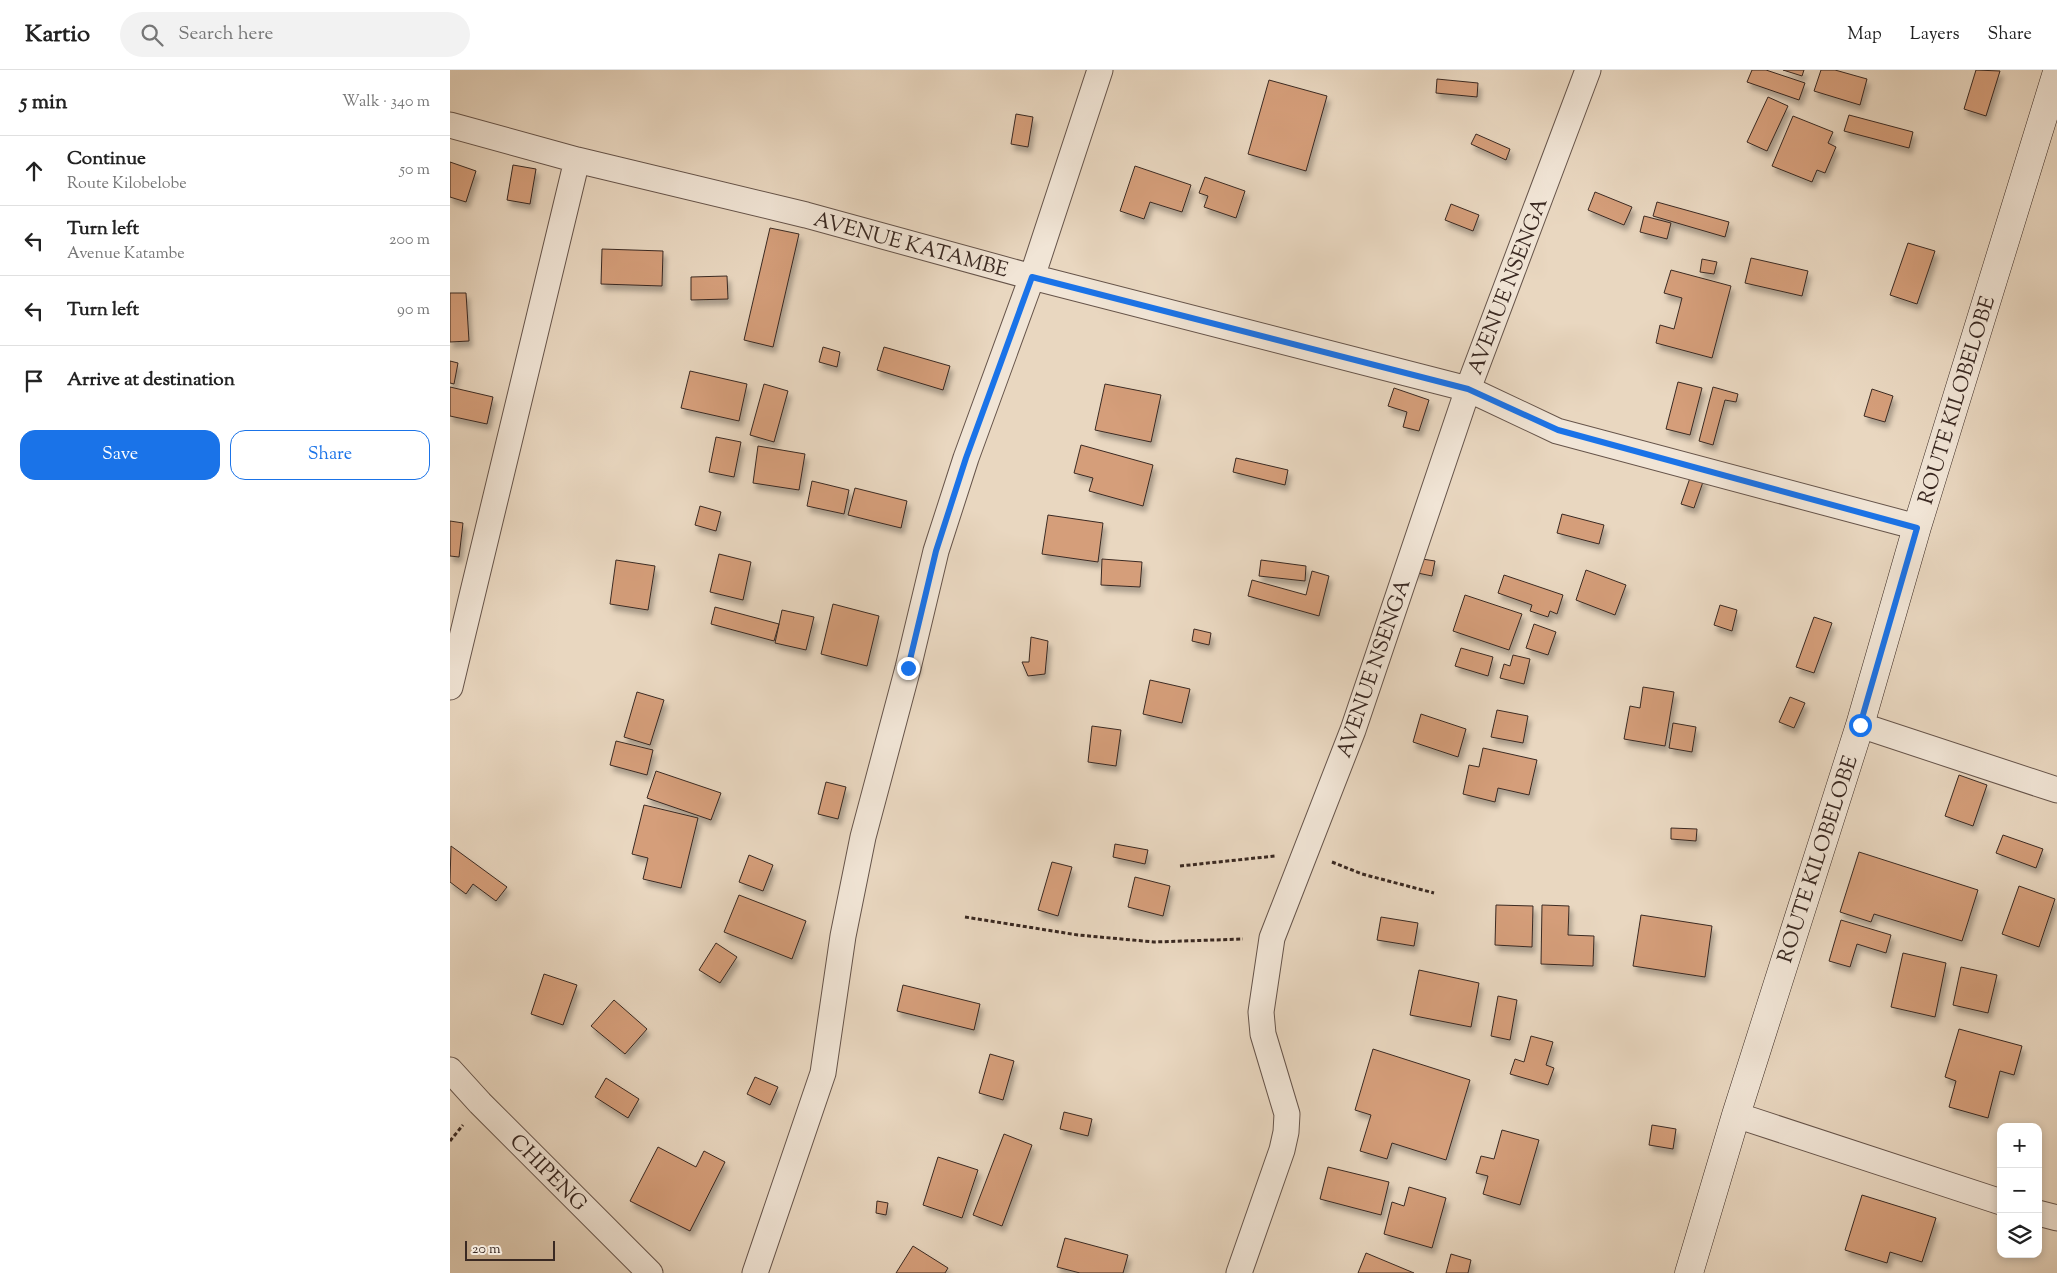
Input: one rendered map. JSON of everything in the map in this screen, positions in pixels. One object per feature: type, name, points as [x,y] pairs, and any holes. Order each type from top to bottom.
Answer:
[{"type":"street","points":[[754,1273],[823,1073],[843,936],[863,837],[908,668],[936,551],[966,458],[1032,277],[1100,70]]},
{"type":"street","name":"AVENUE NSENGA","points":[[1239,1273],[1286,1132],[1287,1114],[1263,1034],[1262,1012],[1272,938],[1353,730],[1468,389],[1588,70]]},
{"type":"street","name":"ROUTE KILOBELOBE","points":[[1689,1273],[1736,1114],[1860,725],[1917,528],[2057,72]]},
{"type":"street","name":"AVENUE KATAMBE","points":[[450,126],[577,160],[806,215],[1032,277],[1468,389],[1558,430],[1917,528]]},
{"type":"street","points":[[450,687],[577,160]]},
{"type":"street","points":[[1860,725],[2057,790]]},
{"type":"street","name":"CHIPENG","points":[[450,1070],[480,1104],[650,1273]]},
{"type":"street","points":[[1736,1114],[1997,1201]]},
{"type":"street","points":[[2041,1213],[2057,1218]]},
{"type":"path","points":[[1180,866],[1306,852],[1362,874],[1434,893]]},
{"type":"path","points":[[965,917],[1078,935],[1154,942],[1272,938]]},
{"type":"building","points":[[1752,70],[1766,70],[1805,83],[1799,100],[1747,82]]},
{"type":"building","points":[[1783,70],[1804,70],[1802,76]]},
{"type":"building","points":[[1821,70],[1835,70],[1867,79],[1860,105],[1814,91]]},
{"type":"building","points":[[1976,70],[2000,71],[1986,116],[1964,109]]},
{"type":"building","points":[[1437,79],[1478,83],[1477,97],[1436,93]]},
{"type":"building","points":[[1269,80],[1327,96],[1306,171],[1248,154]]},
{"type":"building","points":[[1768,97],[1788,106],[1767,151],[1747,142]]},
{"type":"building","points":[[1016,114],[1033,117],[1028,147],[1011,144]]},
{"type":"building","points":[[1849,115],[1913,132],[1909,148],[1844,131]]},
{"type":"building","points":[[1793,116],[1833,132],[1828,143],[1836,147],[1825,173],[1817,170],[1812,182],[1772,166]]},
{"type":"building","points":[[1476,134],[1510,149],[1506,160],[1471,144]]},
{"type":"building","points":[[450,162],[476,171],[466,202],[450,197]]},
{"type":"building","points":[[513,165],[536,169],[530,204],[507,200]]},
{"type":"building","points":[[1135,166],[1191,185],[1182,212],[1150,202],[1144,219],[1120,211]]},
{"type":"building","points":[[1205,177],[1245,191],[1236,218],[1204,207],[1208,196],[1199,193]]},
{"type":"building","points":[[1595,192],[1632,207],[1624,225],[1588,210]]},
{"type":"building","points":[[1657,202],[1729,222],[1725,237],[1653,216]]},
{"type":"building","points":[[1451,204],[1479,215],[1473,231],[1445,220]]},
{"type":"building","points":[[1644,216],[1671,223],[1667,239],[1640,232]]},
{"type":"building","points":[[770,228],[799,234],[773,347],[744,340]]},
{"type":"building","points":[[1908,243],[1935,251],[1917,304],[1890,295]]},
{"type":"building","points":[[602,249],[663,251],[662,286],[601,284]]},
{"type":"building","points":[[1751,258],[1808,271],[1802,296],[1745,283]]},
{"type":"building","points":[[1702,259],[1717,262],[1714,274],[1700,272]]},
{"type":"building","points":[[1671,270],[1731,286],[1712,358],[1656,343],[1660,325],[1674,329],[1682,298],[1664,293]]},
{"type":"building","points":[[727,276],[728,299],[691,300],[691,277]]},
{"type":"building","points":[[450,293],[466,293],[469,341],[450,342]]},
{"type":"building","points":[[823,347],[840,352],[837,367],[819,362]]},
{"type":"building","points":[[884,347],[950,366],[943,390],[877,370]]},
{"type":"building","points":[[450,361],[458,363],[454,384],[450,383]]},
{"type":"building","points":[[690,371],[747,384],[739,421],[681,408]]},
{"type":"building","points":[[1678,382],[1702,388],[1690,435],[1666,429]]},
{"type":"building","points":[[764,384],[788,391],[774,442],[750,435]]},
{"type":"building","points":[[1105,384],[1161,395],[1151,442],[1095,430]]},
{"type":"building","points":[[450,387],[493,397],[487,424],[450,416]]},
{"type":"building","points":[[1713,387],[1738,394],[1736,402],[1725,400],[1713,445],[1699,441]]},
{"type":"building","points":[[1394,388],[1429,400],[1419,431],[1403,427],[1407,412],[1388,406]]},
{"type":"building","points":[[1872,389],[1893,396],[1885,422],[1864,416]]},
{"type":"building","points":[[716,437],[741,442],[734,477],[709,472]]},
{"type":"building","points":[[1081,445],[1153,465],[1143,506],[1089,491],[1093,478],[1074,473]]},
{"type":"building","points":[[758,446],[805,454],[799,490],[753,483]]},
{"type":"building","points":[[1236,458],[1288,470],[1285,485],[1233,472]]},
{"type":"building","points":[[1691,475],[1704,479],[1694,508],[1681,504]]},
{"type":"building","points":[[812,481],[849,490],[844,514],[807,506]]},
{"type":"building","points":[[855,488],[907,501],[901,528],[848,515]]},
{"type":"building","points":[[700,506],[721,512],[716,531],[695,525]]},
{"type":"building","points":[[1562,514],[1604,525],[1599,544],[1557,533]]},
{"type":"building","points":[[1048,515],[1103,523],[1098,562],[1042,554]]},
{"type":"building","points":[[450,521],[463,523],[459,557],[450,556]]},
{"type":"building","points":[[719,554],[751,562],[743,600],[710,592]]},
{"type":"building","points":[[1416,558],[1435,561],[1432,576],[1413,572]]},
{"type":"building","points":[[1102,559],[1142,562],[1140,587],[1101,585]]},
{"type":"building","points":[[616,560],[655,566],[648,610],[610,604]]},
{"type":"building","points":[[1261,560],[1306,566],[1305,581],[1259,576]]},
{"type":"building","points":[[1586,570],[1626,585],[1615,615],[1576,600]]},
{"type":"building","points":[[1312,571],[1329,576],[1319,616],[1248,596],[1252,580],[1306,595]]},
{"type":"building","points":[[1504,575],[1563,595],[1557,614],[1550,611],[1548,617],[1530,611],[1532,605],[1498,593]]},
{"type":"building","points":[[1465,595],[1522,614],[1509,650],[1453,631]]},
{"type":"building","points":[[833,604],[879,616],[867,666],[821,654]]},
{"type":"building","points":[[1720,605],[1737,610],[1732,631],[1714,625]]},
{"type":"building","points":[[715,607],[779,624],[774,641],[711,624]]},
{"type":"building","points":[[782,610],[814,617],[806,650],[775,643]]},
{"type":"building","points":[[1814,617],[1832,623],[1814,673],[1796,667]]},
{"type":"building","points":[[1534,624],[1556,632],[1548,655],[1526,648]]},
{"type":"building","points":[[1194,629],[1211,633],[1209,645],[1192,641]]},
{"type":"building","points":[[1031,637],[1048,641],[1045,674],[1028,676],[1022,662],[1029,662]]},
{"type":"building","points":[[1461,648],[1493,657],[1488,676],[1455,666]]},
{"type":"building","points":[[1513,655],[1530,659],[1524,684],[1500,678],[1504,664],[1510,666]]},
{"type":"building","points":[[1150,680],[1190,689],[1182,723],[1143,714]]},
{"type":"building","points":[[1643,687],[1674,692],[1665,746],[1624,739],[1630,706],[1640,708]]},
{"type":"building","points":[[637,692],[664,700],[650,745],[624,737]]},
{"type":"building","points":[[1790,697],[1805,703],[1794,728],[1779,722]]},
{"type":"building","points":[[1497,710],[1528,716],[1523,743],[1491,737]]},
{"type":"building","points":[[1421,714],[1466,729],[1458,757],[1413,742]]},
{"type":"building","points":[[1673,723],[1696,727],[1692,752],[1669,748]]},
{"type":"building","points":[[1092,726],[1121,730],[1116,766],[1088,762]]},
{"type":"building","points":[[616,741],[653,750],[647,775],[610,765]]},
{"type":"building","points":[[1483,748],[1537,760],[1529,795],[1498,788],[1495,802],[1463,794],[1469,765],[1479,767]]},
{"type":"building","points":[[656,771],[721,793],[711,820],[647,798]]},
{"type":"building","points":[[1959,775],[1987,785],[1973,826],[1945,816]]},
{"type":"building","points":[[826,782],[846,787],[838,819],[818,814]]},
{"type":"building","points":[[644,805],[698,818],[681,888],[643,879],[648,858],[632,854]]},
{"type":"building","points":[[1671,828],[1697,829],[1696,841],[1671,839]]},
{"type":"building","points":[[2003,835],[2043,849],[2036,868],[1996,853]]},
{"type":"building","points":[[1115,844],[1148,850],[1145,864],[1113,857]]},
{"type":"building","points":[[451,846],[507,887],[496,901],[473,884],[466,894],[450,882]]},
{"type":"building","points":[[1859,852],[1978,890],[1962,941],[1874,914],[1871,922],[1840,912]]},
{"type":"building","points":[[749,855],[773,865],[763,891],[739,882]]},
{"type":"building","points":[[1052,862],[1072,867],[1058,916],[1038,910]]},
{"type":"building","points":[[1135,877],[1170,886],[1163,916],[1128,907]]},
{"type":"building","points":[[2019,886],[2055,899],[2039,947],[2002,934]]},
{"type":"building","points":[[739,895],[806,921],[792,959],[724,932]]},
{"type":"building","points":[[1496,905],[1533,906],[1532,947],[1495,945]]},
{"type":"building","points":[[1542,905],[1569,906],[1568,935],[1594,936],[1593,966],[1541,964]]},
{"type":"building","points":[[1641,915],[1712,926],[1705,977],[1633,966]]},
{"type":"building","points":[[1381,917],[1418,923],[1414,946],[1377,940]]},
{"type":"building","points":[[1841,920],[1891,935],[1886,953],[1857,944],[1850,967],[1829,961]]},
{"type":"building","points":[[716,943],[737,957],[720,983],[699,970]]},
{"type":"building","points":[[1903,953],[1946,963],[1935,1017],[1891,1007]]},
{"type":"building","points":[[1961,967],[1997,975],[1988,1013],[1953,1005]]},
{"type":"building","points":[[1419,970],[1479,983],[1471,1027],[1410,1015]]},
{"type":"building","points":[[544,974],[577,985],[563,1025],[531,1014]]},
{"type":"building","points":[[903,985],[980,1004],[974,1030],[897,1011]]},
{"type":"building","points":[[1498,996],[1517,1000],[1510,1040],[1491,1036]]},
{"type":"building","points":[[614,1000],[647,1029],[625,1054],[591,1026]]},
{"type":"building","points":[[1959,1029],[2022,1046],[2014,1075],[2000,1071],[1988,1118],[1949,1107],[1956,1081],[1945,1077]]},
{"type":"building","points":[[1531,1036],[1553,1042],[1546,1065],[1554,1068],[1548,1085],[1510,1074],[1515,1059],[1524,1062]]},
{"type":"building","points":[[1373,1049],[1470,1080],[1446,1160],[1392,1143],[1387,1159],[1360,1151],[1371,1115],[1355,1110]]},
{"type":"building","points":[[990,1054],[1014,1061],[1003,1100],[979,1093]]},
{"type":"building","points":[[755,1077],[778,1087],[770,1105],[747,1094]]},
{"type":"building","points":[[606,1078],[639,1099],[628,1118],[595,1097]]},
{"type":"building","points":[[1064,1112],[1092,1119],[1088,1136],[1060,1129]]},
{"type":"building","points":[[1652,1125],[1676,1129],[1673,1149],[1649,1145]]},
{"type":"building","points":[[1502,1130],[1539,1140],[1520,1205],[1483,1194],[1488,1176],[1476,1173],[1481,1156],[1494,1159]]},
{"type":"building","points":[[1004,1134],[1032,1145],[1002,1226],[973,1215]]},
{"type":"building","points":[[658,1147],[696,1167],[704,1151],[725,1162],[690,1231],[630,1201]]},
{"type":"building","points":[[938,1157],[978,1170],[962,1218],[923,1205]]},
{"type":"building","points":[[1328,1167],[1389,1182],[1381,1215],[1320,1199]]},
{"type":"building","points":[[1409,1187],[1446,1198],[1432,1248],[1384,1234],[1392,1202],[1404,1206]]},
{"type":"building","points":[[1862,1195],[1936,1218],[1922,1262],[1890,1252],[1887,1263],[1845,1250]]},
{"type":"building","points":[[877,1201],[888,1203],[886,1215],[876,1213]]},
{"type":"building","points":[[1065,1238],[1128,1255],[1123,1273],[1080,1273],[1057,1267]]},
{"type":"building","points":[[913,1246],[948,1268],[945,1273],[896,1273]]},
{"type":"building","points":[[1366,1253],[1414,1273],[1358,1273]]},
{"type":"building","points":[[1451,1254],[1471,1260],[1468,1273],[1446,1273]]},
{"type":"route","points":[[908,668],[936,551],[966,458],[1032,277],[1468,389],[1558,430],[1917,528],[1860,725]]}]
